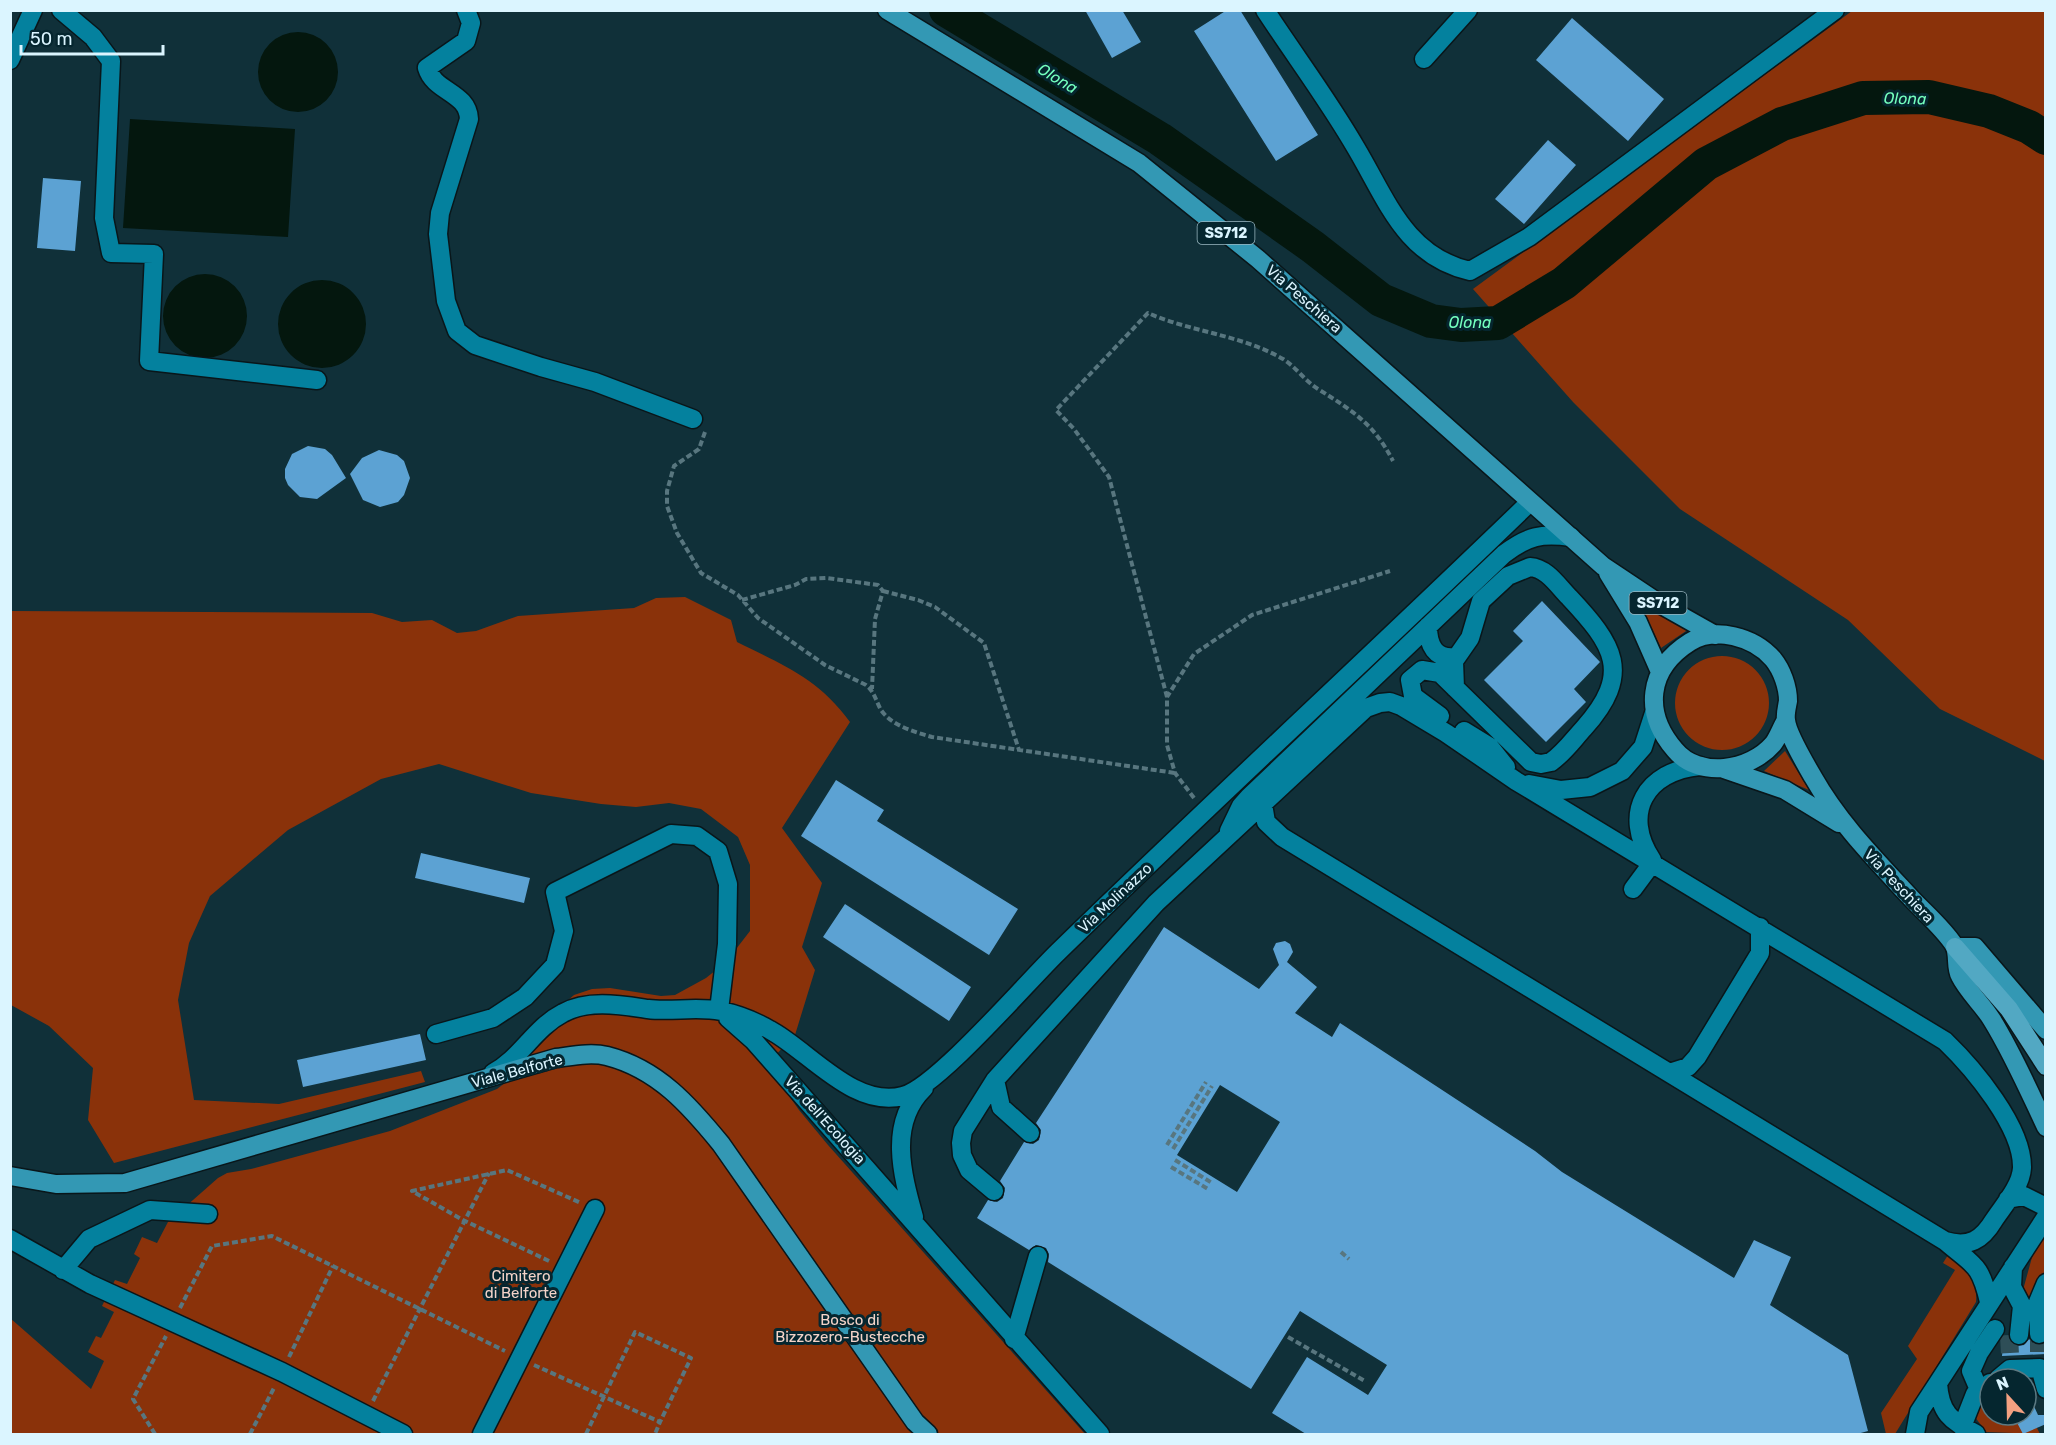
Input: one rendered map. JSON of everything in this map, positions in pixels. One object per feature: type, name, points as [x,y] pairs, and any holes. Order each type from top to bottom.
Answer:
[{"type":"highway","points":[[1955,947],[2009,1009],[2046,1066]]},
{"type":"main road","name":"Via Peschiera","points":[[887,10],[1139,163],[1267,267],[1435,413],[1530,502],[1603,566],[1660,604],[1715,635]]},
{"type":"main road","name":"Via Peschiera","points":[[1603,566],[1638,622],[1660,672]]},
{"type":"main road","name":"Via Peschiera","points":[[1724,769],[1751,762],[1772,745],[1785,720],[1788,699],[1784,677],[1773,659],[1756,645],[1737,636],[1715,635],[1692,640],[1673,653],[1660,672],[1654,692],[1654,713],[1662,736],[1678,754],[1700,766],[1724,769],[1785,790],[1843,825]]},
{"type":"main road","name":"Via Peschiera","points":[[1785,720],[1812,777],[1843,825],[1955,947],[1974,947],[2046,1030]]},
{"type":"main road","points":[[1955,947],[1959,975],[1992,1019],[2046,1127]]},
{"type":"main road","name":"Viale Belforte","points":[[10,1176],[56,1184],[125,1183],[556,1058],[605,1056],[645,1071],[668,1086],[691,1107],[721,1144],[915,1422],[928,1434]]},
{"type":"street","points":[[10,60],[33,10]]},
{"type":"street","points":[[61,10],[93,37],[111,61],[104,218],[111,253],[154,254],[149,361],[317,380]]},
{"type":"street","points":[[466,10],[471,23],[466,40],[427,68],[429,75],[445,90],[461,99],[468,110],[469,119],[440,213],[438,234],[446,301],[457,331],[475,345],[541,368],[594,382],[693,419]]},
{"type":"street","points":[[1265,10],[1357,149],[1385,205],[1419,245],[1446,266],[1470,271],[1529,237],[1835,10]]},
{"type":"street","points":[[1424,59],[1467,10]]},
{"type":"street","name":"Via Molinazzo","points":[[719,1010],[769,1029],[837,1080],[875,1097],[903,1096],[930,1082],[1057,952],[1530,502]]},
{"type":"street","name":"Via Molinazzo","points":[[1476,554],[1496,540],[1519,534],[1571,537]]},
{"type":"street","points":[[1223,841],[1241,806],[1504,554],[1519,543],[1548,534]]},
{"type":"street","points":[[1355,696],[1377,683],[1400,675],[1414,674],[1422,670],[1440,673],[1531,762],[1541,764],[1559,756],[1601,709],[1611,680],[1609,651],[1599,629],[1547,573],[1536,567],[1516,572],[1485,595],[1478,607],[1465,648],[1456,657],[1453,666],[1455,687]]},
{"type":"street","points":[[1428,626],[1428,637],[1434,651],[1447,658],[1456,657]]},
{"type":"street","points":[[1414,674],[1410,680],[1413,696],[1422,705],[1490,747],[1516,781],[1561,790],[1590,787],[1622,771],[1643,747],[1654,713]]},
{"type":"street","points":[[994,1191],[969,1170],[962,1155],[961,1143],[963,1131],[994,1080],[1131,929],[1223,841],[1366,708],[1390,702],[1401,706],[1454,738],[1516,781],[1946,1041],[1989,1091],[2019,1150],[2022,1167],[2020,1178],[1986,1233],[1977,1240],[1957,1244],[1945,1241]]},
{"type":"street","points":[[1653,862],[1644,849],[1639,832],[1639,815],[1644,799],[1653,784],[1666,773],[1679,768],[1700,766]]},
{"type":"street","points":[[1263,804],[1264,817],[1270,826],[1945,1241],[1977,1266],[1982,1275],[1989,1302]]},
{"type":"street","points":[[1204,814],[1223,841]]},
{"type":"street","points":[[1223,841],[1256,826],[1270,826]]},
{"type":"street","points":[[436,1034],[493,1017],[525,997],[555,965],[564,931],[555,892],[672,834],[697,836],[718,851],[729,884],[727,944],[719,1010],[661,1010],[612,1004],[583,1006],[563,1013],[532,1037],[510,1064],[481,1080]]},
{"type":"street","points":[[1633,889],[1653,862]]},
{"type":"street","points":[[1669,1073],[1688,1067],[1697,1057],[1760,953],[1760,927]]},
{"type":"street","name":"Via dell'Ecologia","points":[[719,1010],[754,1041],[915,1221],[1014,1340],[1100,1434]]},
{"type":"street","points":[[994,1080],[1001,1107],[1030,1133]]},
{"type":"street","points":[[915,1221],[907,1192],[900,1136],[907,1112],[918,1094],[930,1082]]},
{"type":"street","points":[[2008,1199],[2024,1196],[2046,1207]]},
{"type":"street","points":[[482,1434],[595,1209]]},
{"type":"street","points":[[63,1270],[89,1239],[119,1222],[150,1210],[208,1214]]},
{"type":"street","points":[[1912,1432],[1924,1402],[2046,1217]]},
{"type":"street","points":[[10,1239],[90,1284],[282,1372],[403,1434]]},
{"type":"street","points":[[1014,1340],[1038,1256]]},
{"type":"street","points":[[1978,1385],[1971,1371],[1979,1353],[2011,1332],[2022,1306],[2012,1287],[2013,1267]]},
{"type":"street","points":[[2039,1334],[2038,1302],[2046,1283]]},
{"type":"street","points":[[2011,1365],[2042,1364],[2046,1389]]},
{"type":"street","points":[[1938,1383],[1942,1407],[1969,1430]]},
{"type":"street","points":[[1969,1430],[1970,1403],[1978,1394]]},
{"type":"path","points":[[1204,814],[1175,773],[1167,745],[1167,697],[1109,477],[1074,429],[1056,410],[1148,313],[1167,321],[1229,338],[1284,359],[1314,387],[1359,415],[1381,439],[1393,461]]},
{"type":"path","points":[[693,419],[705,430],[699,449],[674,466],[667,491],[667,506],[677,533],[701,573],[738,595],[758,618],[825,665],[872,690]]},
{"type":"path","points":[[1167,697],[1194,654],[1251,615],[1390,572]]},
{"type":"path","points":[[742,600],[806,579],[827,578],[878,585],[882,591],[935,607],[984,643],[1019,750]]},
{"type":"path","points":[[882,591],[875,619],[872,690],[883,713],[908,730],[932,737],[1175,773]]},
{"type":"path","points":[[1167,1145],[1206,1082]]},
{"type":"path","points":[[1173,1149],[1212,1086]]},
{"type":"path","points":[[1176,1160],[1212,1183]]},
{"type":"path","points":[[1171,1167],[1208,1189]]},
{"type":"path","points":[[566,1268],[463,1220],[412,1191],[507,1170],[595,1209]]},
{"type":"path","points":[[366,1416],[463,1220],[490,1172]]},
{"type":"path","points":[[155,1434],[134,1399],[212,1246],[272,1236],[520,1359],[660,1422]]},
{"type":"path","points":[[1341,1252],[1349,1259]]},
{"type":"path","points":[[250,1434],[333,1266]]},
{"type":"path","points":[[586,1434],[635,1332],[691,1358],[655,1434]]},
{"type":"path","points":[[1288,1337],[1365,1381]]},
{"type":"green space","points":[[1852,11],[2045,11],[2045,761],[1940,709],[1848,620],[1680,509],[1573,402],[1473,289]]},
{"type":"green space","points":[[685,597],[731,620],[737,642],[785,666],[812,683],[838,707],[850,722],[782,828],[822,883],[802,947],[815,970],[795,1035],[767,1064],[799,1110],[828,1145],[1085,1434],[11,1434],[10,1318],[91,1389],[104,1361],[88,1352],[96,1336],[101,1338],[114,1312],[102,1306],[115,1280],[127,1284],[140,1258],[134,1254],[142,1237],[157,1243],[168,1222],[218,1178],[227,1173],[251,1169],[390,1131],[497,1089],[510,1079],[560,1007],[574,995],[592,989],[610,988],[661,996],[675,995],[706,978],[726,962],[750,931],[750,865],[738,837],[701,809],[669,803],[636,807],[601,804],[531,793],[439,764],[381,779],[288,830],[210,896],[189,943],[178,1000],[194,1100],[279,1104],[421,1071],[425,1082],[114,1163],[88,1120],[93,1068],[49,1026],[11,1005],[11,611],[372,613],[402,622],[432,620],[457,633],[476,631],[518,616],[634,608],[656,598]]},
{"type":"green space","points":[[1639,601],[1689,629],[1661,648]]},
{"type":"green space","points":[[1722,656],[1740,659],[1755,670],[1766,685],[1769,703],[1766,721],[1755,736],[1740,747],[1722,750],[1704,747],[1689,736],[1678,721],[1675,703],[1678,685],[1689,670],[1704,659]]},
{"type":"green space","points":[[1785,751],[1809,790],[1764,771]]},
{"type":"green space","points":[[2045,1232],[2045,1270],[2030,1300],[2023,1290],[2034,1250]]},
{"type":"green space","points":[[1948,1255],[1970,1274],[1975,1287],[1976,1302],[1895,1434],[1886,1434],[1881,1413],[1917,1359],[1908,1346],[1955,1270],[1943,1263]]},
{"type":"green space","points":[[1982,1427],[2035,1427],[2040,1434],[1986,1432]]},
{"type":"shaded area","points":[[298,32],[313,35],[326,44],[335,57],[338,72],[335,87],[326,100],[313,109],[298,112],[283,109],[270,100],[261,87],[258,72],[261,57],[270,44],[283,35]]},
{"type":"shaded area","points":[[130,119],[295,129],[288,237],[123,228]]},
{"type":"shaded area","points":[[205,274],[228,281],[240,293],[247,316],[240,339],[228,351],[205,358],[182,351],[170,339],[163,316],[170,293],[182,281]]},
{"type":"shaded area","points":[[322,280],[339,284],[353,293],[362,307],[366,324],[362,341],[353,355],[339,364],[322,368],[305,364],[291,355],[282,341],[278,324],[282,307],[291,293],[305,284]]},
{"type":"building","points":[[1085,10],[1122,10],[1141,42],[1112,58]]},
{"type":"building","points":[[1227,10],[1240,10],[1318,135],[1276,161],[1194,31]]},
{"type":"building","points":[[1572,18],[1664,99],[1628,141],[1536,60]]},
{"type":"building","points":[[1548,140],[1576,165],[1524,224],[1495,199]]},
{"type":"building","points":[[43,178],[81,181],[75,251],[37,248]]},
{"type":"building","points":[[308,446],[325,449],[332,455],[346,478],[317,499],[300,497],[288,485],[285,478],[285,469],[292,454]]},
{"type":"building","points":[[379,450],[397,455],[404,461],[410,478],[404,495],[398,502],[380,507],[363,500],[350,474],[362,458]]},
{"type":"building","points":[[1542,601],[1600,662],[1574,689],[1586,702],[1546,742],[1484,680],[1523,641],[1513,631]]},
{"type":"building","points":[[836,780],[884,810],[877,821],[1018,909],[989,955],[801,836]]},
{"type":"building","points":[[421,853],[530,878],[524,903],[415,878]]},
{"type":"building","points":[[845,904],[971,987],[949,1021],[823,937]]},
{"type":"building","points":[[1164,927],[1259,989],[1279,965],[1273,949],[1276,943],[1285,941],[1290,944],[1293,952],[1287,962],[1317,987],[1295,1013],[1332,1037],[1340,1023],[1535,1151],[1562,1172],[1734,1278],[1754,1240],[1791,1257],[1770,1305],[1848,1355],[1868,1431],[1857,1434],[1306,1434],[1272,1413],[1307,1357],[1368,1395],[1387,1365],[1300,1311],[1251,1389],[1048,1262],[1049,1254],[1046,1248],[1036,1245],[1029,1250],[977,1218],[988,1200],[997,1202],[1003,1198],[1005,1188],[1000,1181],[1024,1142],[1033,1144],[1039,1140],[1041,1130],[1036,1123]],"holes":[[[1220,1085],[1280,1122],[1237,1192],[1177,1155]]]},
{"type":"building","points":[[420,1034],[426,1060],[303,1087],[297,1060]]},
{"type":"building","points":[[2004,1336],[2008,1336],[2012,1344],[2017,1346],[2024,1345],[2029,1339],[2034,1344],[2046,1343],[2046,1354],[2002,1356]]},
{"type":"building","points":[[2038,1415],[2046,1415],[2046,1424],[2023,1434],[2019,1427],[2038,1427]]},
{"type":"waterway","name":"Olona","points":[[946,10],[1160,139],[1313,247],[1381,300],[1431,321],[1461,325],[1498,323],[1564,283],[1706,164],[1782,124],[1863,98],[1929,97],[1989,111],[2029,127],[2046,138]]},
{"type":"tunnel","points":[[2039,1334],[2039,1354]]},
{"type":"tunnel","points":[[2009,1335],[2010,1355]]},
{"type":"park label","name":"Cimitero di Belforte","points":[[521,1284]]},
{"type":"park label","name":"Bosco di Bizzozero-Bustecche","points":[[850,1328]]}]
